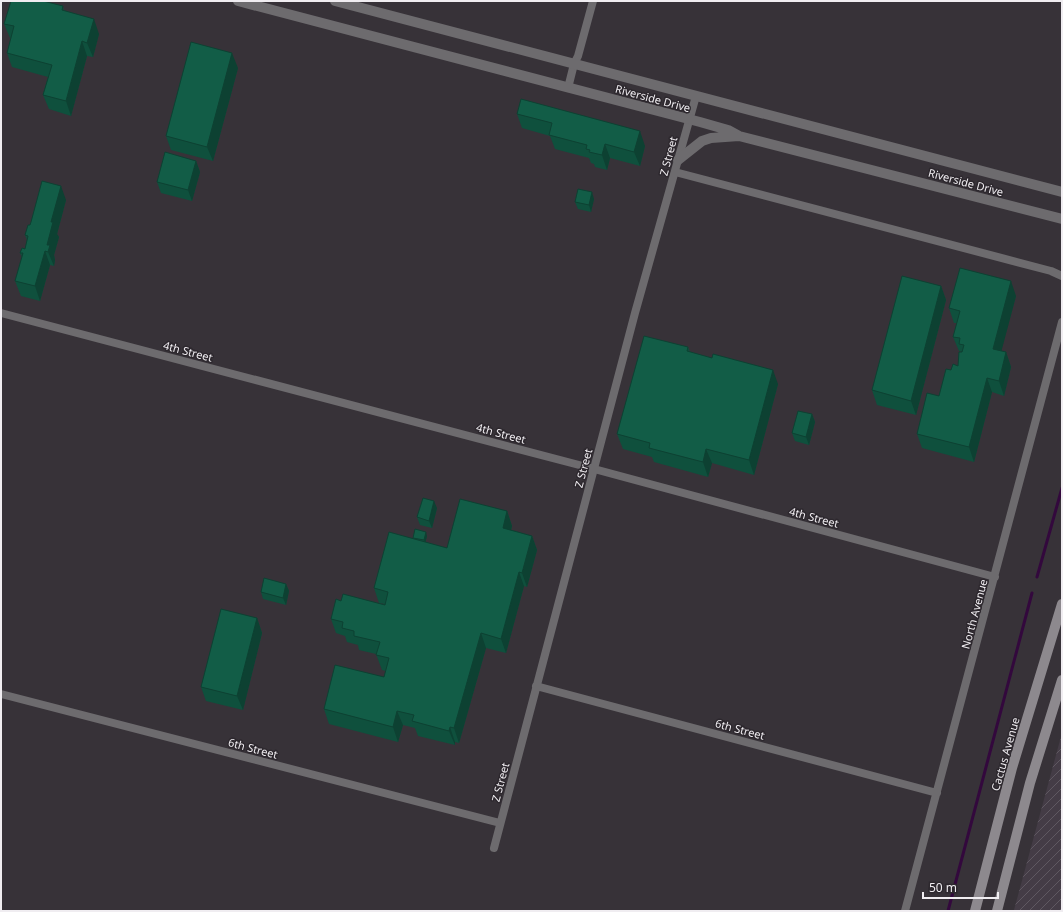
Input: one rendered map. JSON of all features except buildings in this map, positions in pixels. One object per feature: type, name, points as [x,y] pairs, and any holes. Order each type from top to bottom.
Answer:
[{"type":"main road","name":"Cactus Avenue","points":[[975,911],[1012,768],[1062,604]]},
{"type":"main road","points":[[997,911],[1030,783],[1062,680]]},
{"type":"street","name":"Riverside Drive","points":[[238,1],[728,130],[739,136],[1062,219]]},
{"type":"street","name":"Riverside Drive","points":[[335,1],[1062,192]]},
{"type":"street","points":[[568,88],[593,1]]},
{"type":"street","name":"Z Street","points":[[494,848],[594,469],[696,96]]},
{"type":"street","points":[[678,160],[702,141],[711,138],[739,136]]},
{"type":"street","points":[[675,172],[1051,271],[1062,276]]},
{"type":"street","name":"4th Street","points":[[1,313],[594,469],[995,577]]},
{"type":"street","name":"North Avenue","points":[[905,911],[1062,322]]},
{"type":"street","name":"6th Street","points":[[536,686],[937,793]]},
{"type":"street","name":"6th Street","points":[[1,694],[500,823]]},
{"type":"shaded area","points":[[1062,733],[1062,911],[1015,911],[1014,910]]},
{"type":"waterway","points":[[1037,577],[1062,488]]},
{"type":"waterway","points":[[948,911],[1032,593]]}]
